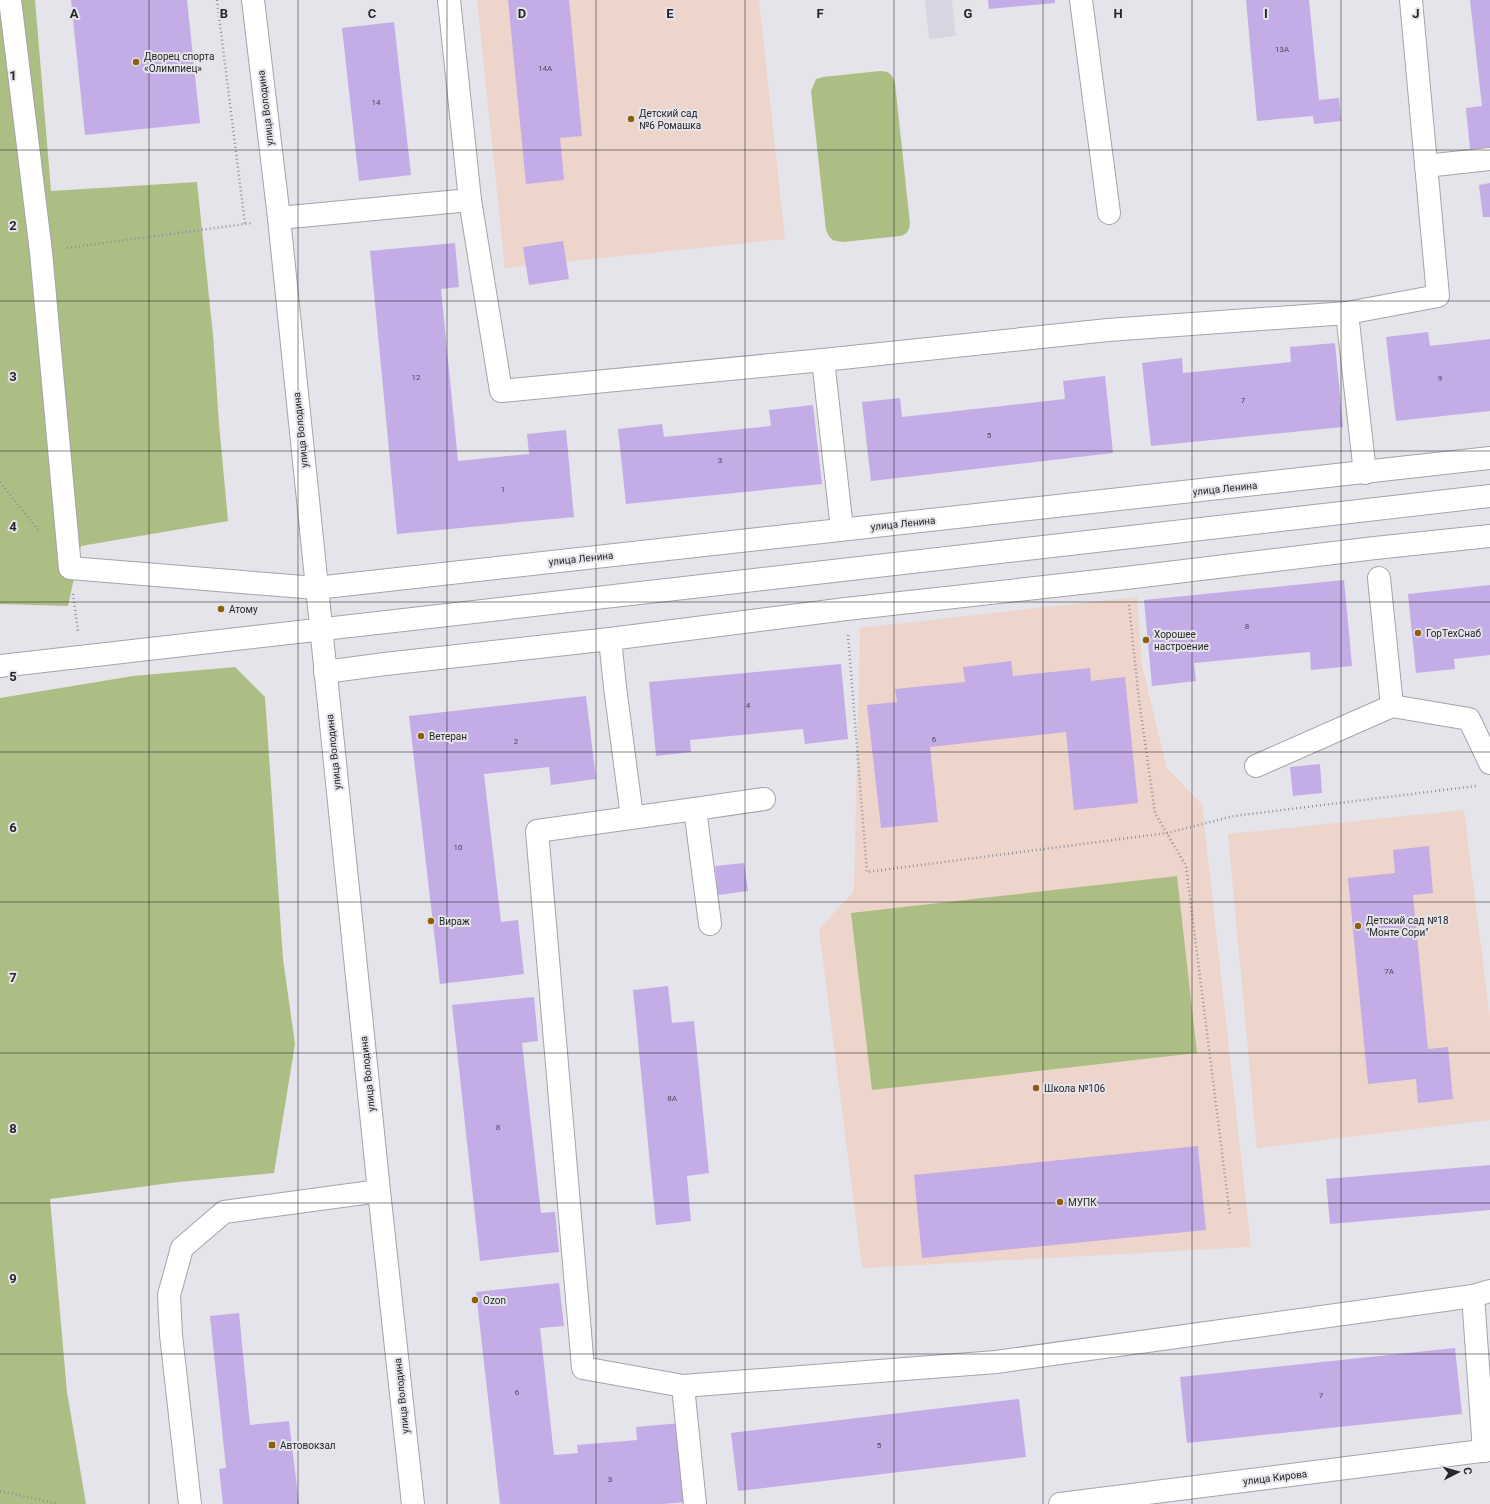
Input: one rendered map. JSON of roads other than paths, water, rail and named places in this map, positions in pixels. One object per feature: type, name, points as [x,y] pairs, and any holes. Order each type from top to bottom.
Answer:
[{"type":"street","name":"улица Ленина","points":[[10,0],[41,252],[70,568],[316,588],[1490,458]]},
{"type":"street","name":"улица Володина","points":[[252,0],[278,218],[320,630],[413,1504]]},
{"type":"street","points":[[449,0],[470,200],[502,391],[823,360],[1108,330],[1347,313],[1438,296],[1411,0]]},
{"type":"street","points":[[1081,0],[1109,213]]},
{"type":"street","points":[[1426,166],[1490,159]]},
{"type":"street","points":[[278,218],[470,200]]},
{"type":"street","points":[[1347,313],[1365,473]]},
{"type":"street","points":[[823,360],[842,529]]},
{"type":"street","points":[[0,666],[1490,496]]},
{"type":"street","points":[[325,672],[610,639],[846,609],[1490,536]]},
{"type":"street","points":[[1379,578],[1392,706]]},
{"type":"street","points":[[610,639],[632,817]]},
{"type":"street","points":[[1256,766],[1392,706],[1469,719],[1490,763]]},
{"type":"street","points":[[764,799],[537,831],[583,1368],[683,1386],[996,1362],[1482,1294],[1487,1451]]},
{"type":"street","points":[[695,809],[710,924]]},
{"type":"street","points":[[190,1504],[171,1335],[169,1295],[182,1248],[224,1212],[379,1191]]},
{"type":"street","points":[[683,1386],[695,1504]]},
{"type":"street","name":"улица Кирова","points":[[1060,1504],[1101,1502],[1487,1451]]},
{"type":"place","name":"Дворец спорта «Олимпиец»","points":[[136,62]]},
{"type":"place","name":"Детский сад №6 Ромашка","points":[[631,119]]},
{"type":"place","name":"Атому","points":[[221,609]]},
{"type":"place","name":"ГорТехСнаб","points":[[1418,633]]},
{"type":"place","name":"Хорошее настроение","points":[[1146,640]]},
{"type":"place","name":"Ветеран","points":[[421,736]]},
{"type":"place","name":"Вираж","points":[[431,921]]},
{"type":"place","name":"Детский сад №18 \"Монте Сори\"","points":[[1358,926]]},
{"type":"place","name":"Школа №106","points":[[1036,1088]]},
{"type":"place","name":"МУПК","points":[[1060,1202]]},
{"type":"place","name":"Ozon","points":[[475,1300]]},
{"type":"place","name":"Автовокзал","points":[[272,1445]]}]
